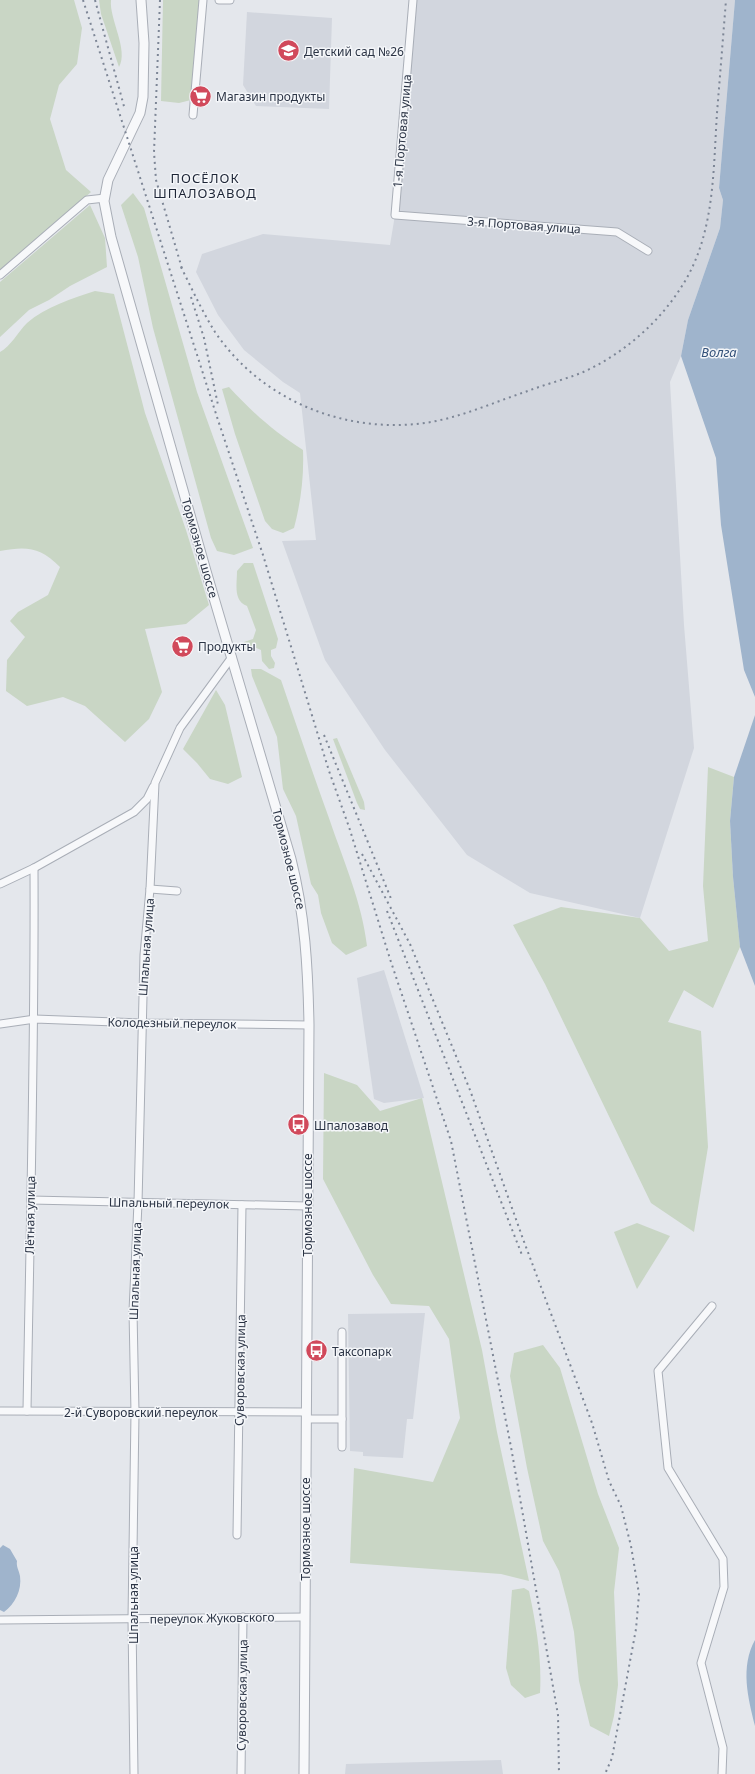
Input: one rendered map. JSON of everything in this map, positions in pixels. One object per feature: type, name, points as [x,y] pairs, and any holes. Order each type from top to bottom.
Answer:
[{"type":"street","name":"Тормозное шоссе","points":[[141,0],[144,43],[142,104],[131,133],[108,180],[105,198],[116,252],[206,571],[298,884],[306,943],[309,1025],[304,1774]]},
{"type":"street","points":[[193,115],[203,0]]},
{"type":"street","points":[[219,0],[230,0]]},
{"type":"street","name":"1-я Портовая улица","points":[[395,215],[413,0]]},
{"type":"street","points":[[0,275],[87,200],[105,198]]},
{"type":"street","name":"3-я Портовая улица","points":[[395,215],[617,232],[648,251]]},
{"type":"street","name":"Шпальная улица","points":[[134,1774],[132,1619],[135,1413],[133,1311],[138,1203],[144,955],[150,889],[155,783],[180,728],[232,657]]},
{"type":"street","points":[[0,884],[34,868],[134,812],[147,799],[155,783]]},
{"type":"street","name":"Лётная улица","points":[[28,1411],[30,1200],[35,1019],[34,868]]},
{"type":"street","points":[[150,889],[177,892]]},
{"type":"street","name":"Колодезный переулок","points":[[0,1024],[35,1019],[142,1023],[309,1025]]},
{"type":"street","name":"Шпальный переулок","points":[[30,1200],[307,1206]]},
{"type":"street","name":"Суворовская улица","points":[[237,1535],[242,1205]]},
{"type":"street","points":[[712,1306],[658,1371],[668,1468],[723,1559],[724,1587],[701,1663],[723,1748],[722,1774]]},
{"type":"street","points":[[342,1332],[342,1447]]},
{"type":"street","name":"2-й Суворовский переулок","points":[[0,1411],[135,1413],[240,1412],[342,1419]]},
{"type":"street","name":"Суворовская улица","points":[[241,1774],[243,1617]]},
{"type":"street","name":"переулок Жуковского","points":[[0,1620],[304,1617]]},
{"type":"shaded area","points":[[415,0],[735,0],[719,188],[723,200],[720,228],[688,320],[681,356],[670,382],[684,625],[694,748],[640,918],[530,893],[467,855],[385,750],[325,660],[282,541],[316,540],[300,393],[283,382],[244,350],[218,315],[196,272],[202,254],[263,234],[390,245],[395,215]]},
{"type":"shaded area","name":"Детский сад №26","points":[[247,12],[332,18],[329,109],[256,106],[243,85]]},
{"type":"shaded area","points":[[384,970],[424,1098],[384,1103],[374,1099],[357,978]]},
{"type":"shaded area","points":[[425,1313],[413,1419],[407,1419],[403,1458],[363,1456],[363,1452],[350,1451],[348,1314]]},
{"type":"shaded area","points":[[501,1760],[503,1774],[345,1774],[346,1764]]},
{"type":"green space","points":[[0,0],[74,0],[82,28],[77,64],[59,85],[50,119],[66,170],[91,192],[0,272]]},
{"type":"green space","points":[[99,0],[111,0],[111,8],[122,52],[119,67],[101,14]]},
{"type":"green space","points":[[163,0],[201,0],[191,100],[179,103],[161,101]]},
{"type":"green space","points":[[133,193],[144,208],[197,392],[253,548],[234,555],[217,551],[211,538],[153,328],[138,257],[121,205]]},
{"type":"green space","points":[[90,205],[105,238],[107,267],[70,286],[49,300],[29,310],[0,337],[0,282]]},
{"type":"green space","points":[[95,291],[114,294],[145,413],[186,530],[209,605],[186,624],[145,629],[162,692],[149,719],[125,742],[85,706],[63,697],[27,706],[6,691],[7,660],[25,637],[10,621],[18,612],[48,595],[60,567],[46,555],[33,550],[18,549],[0,551],[0,352],[8,346],[27,323],[34,317],[60,304]]},
{"type":"green space","points":[[229,387],[264,421],[282,436],[303,450],[300,499],[294,528],[283,533],[272,529],[265,521],[235,434],[222,389]]},
{"type":"green space","points":[[244,563],[253,563],[278,639],[276,648],[271,650],[271,656],[275,663],[274,668],[269,669],[262,661],[261,650],[254,647],[245,649],[242,646],[244,642],[253,639],[256,630],[247,606],[240,600],[237,592],[237,571]]},
{"type":"green space","points":[[251,669],[261,669],[281,680],[357,898],[365,930],[367,946],[346,955],[332,943],[321,913],[318,895],[311,884],[296,816],[283,789],[277,737],[252,676]]},
{"type":"green space","points":[[216,690],[225,705],[242,777],[228,784],[210,779],[183,749]]},
{"type":"green space","points":[[337,738],[364,802],[365,810],[360,809],[357,803],[333,739]]},
{"type":"green space","points":[[708,767],[734,777],[730,821],[733,877],[740,947],[713,1008],[684,990],[668,1022],[701,1031],[708,1147],[694,1232],[651,1203],[545,984],[513,925],[561,907],[640,918],[669,951],[708,941],[703,886]]},
{"type":"green space","points":[[324,1073],[357,1085],[380,1111],[422,1098],[482,1350],[497,1432],[529,1581],[501,1574],[350,1563],[354,1468],[433,1482],[460,1418],[449,1339],[429,1306],[391,1304],[373,1275],[323,1179]]},
{"type":"green space","points":[[637,1223],[670,1236],[637,1289],[614,1232]]},
{"type":"green space","points":[[543,1345],[560,1368],[598,1494],[619,1548],[614,1592],[618,1685],[614,1716],[609,1736],[590,1726],[579,1681],[574,1632],[568,1605],[559,1571],[543,1541],[527,1468],[510,1376],[514,1353]]},
{"type":"green space","points":[[524,1588],[529,1591],[534,1616],[538,1642],[540,1680],[540,1693],[525,1698],[511,1685],[506,1668],[512,1590]]},
{"type":"water","name":"Волга","points":[[735,0],[755,0],[755,697],[744,670],[721,525],[716,458],[681,356],[688,320],[720,228],[723,200],[719,188]]},
{"type":"water","points":[[755,715],[755,986],[740,947],[733,877],[730,821],[734,777]]},
{"type":"water","points":[[3,1545],[10,1549],[17,1561],[20,1576],[20,1586],[17,1596],[8,1609],[4,1612],[0,1610],[0,1548]]},
{"type":"water","points":[[755,1640],[755,1726],[748,1694],[747,1672],[750,1650]]},
{"type":"railway","points":[[83,0],[263,555],[329,771],[349,827],[391,962],[451,1141],[511,1447],[558,1715],[559,1774]]},
{"type":"railway","points":[[95,0],[125,110]]},
{"type":"railway","points":[[160,0],[154,152],[156,180],[183,272]]},
{"type":"railway","points":[[181,267],[210,324],[234,356],[256,376],[280,394],[307,407],[335,417],[364,423],[395,425],[438,421],[463,414],[532,389],[574,376],[596,366],[610,358],[636,338],[660,315],[680,289],[700,248],[706,226],[713,181],[726,0]]},
{"type":"railway","points":[[191,297],[204,338],[218,405]]},
{"type":"railway","points":[[324,735],[392,901]]},
{"type":"railway","points":[[362,854],[410,944],[470,1090],[523,1239],[592,1423],[609,1481],[621,1506],[631,1546],[639,1594],[636,1629],[612,1758],[605,1774]]},
{"type":"railway","points":[[387,911],[522,1255]]},
{"type":"place","name":"Детский сад №26","points":[[288,51]]},
{"type":"place","name":"Магазин продукты","points":[[200,96]]},
{"type":"place","name":"Продукты","points":[[183,646]]},
{"type":"place","name":"Шпалозавод","points":[[298,1125]]},
{"type":"place","name":"Таксопарк","points":[[317,1351]]},
{"type":"district","name":"ПОСЁЛОК ШПАЛОЗАВОД","points":[[205,186]]}]
